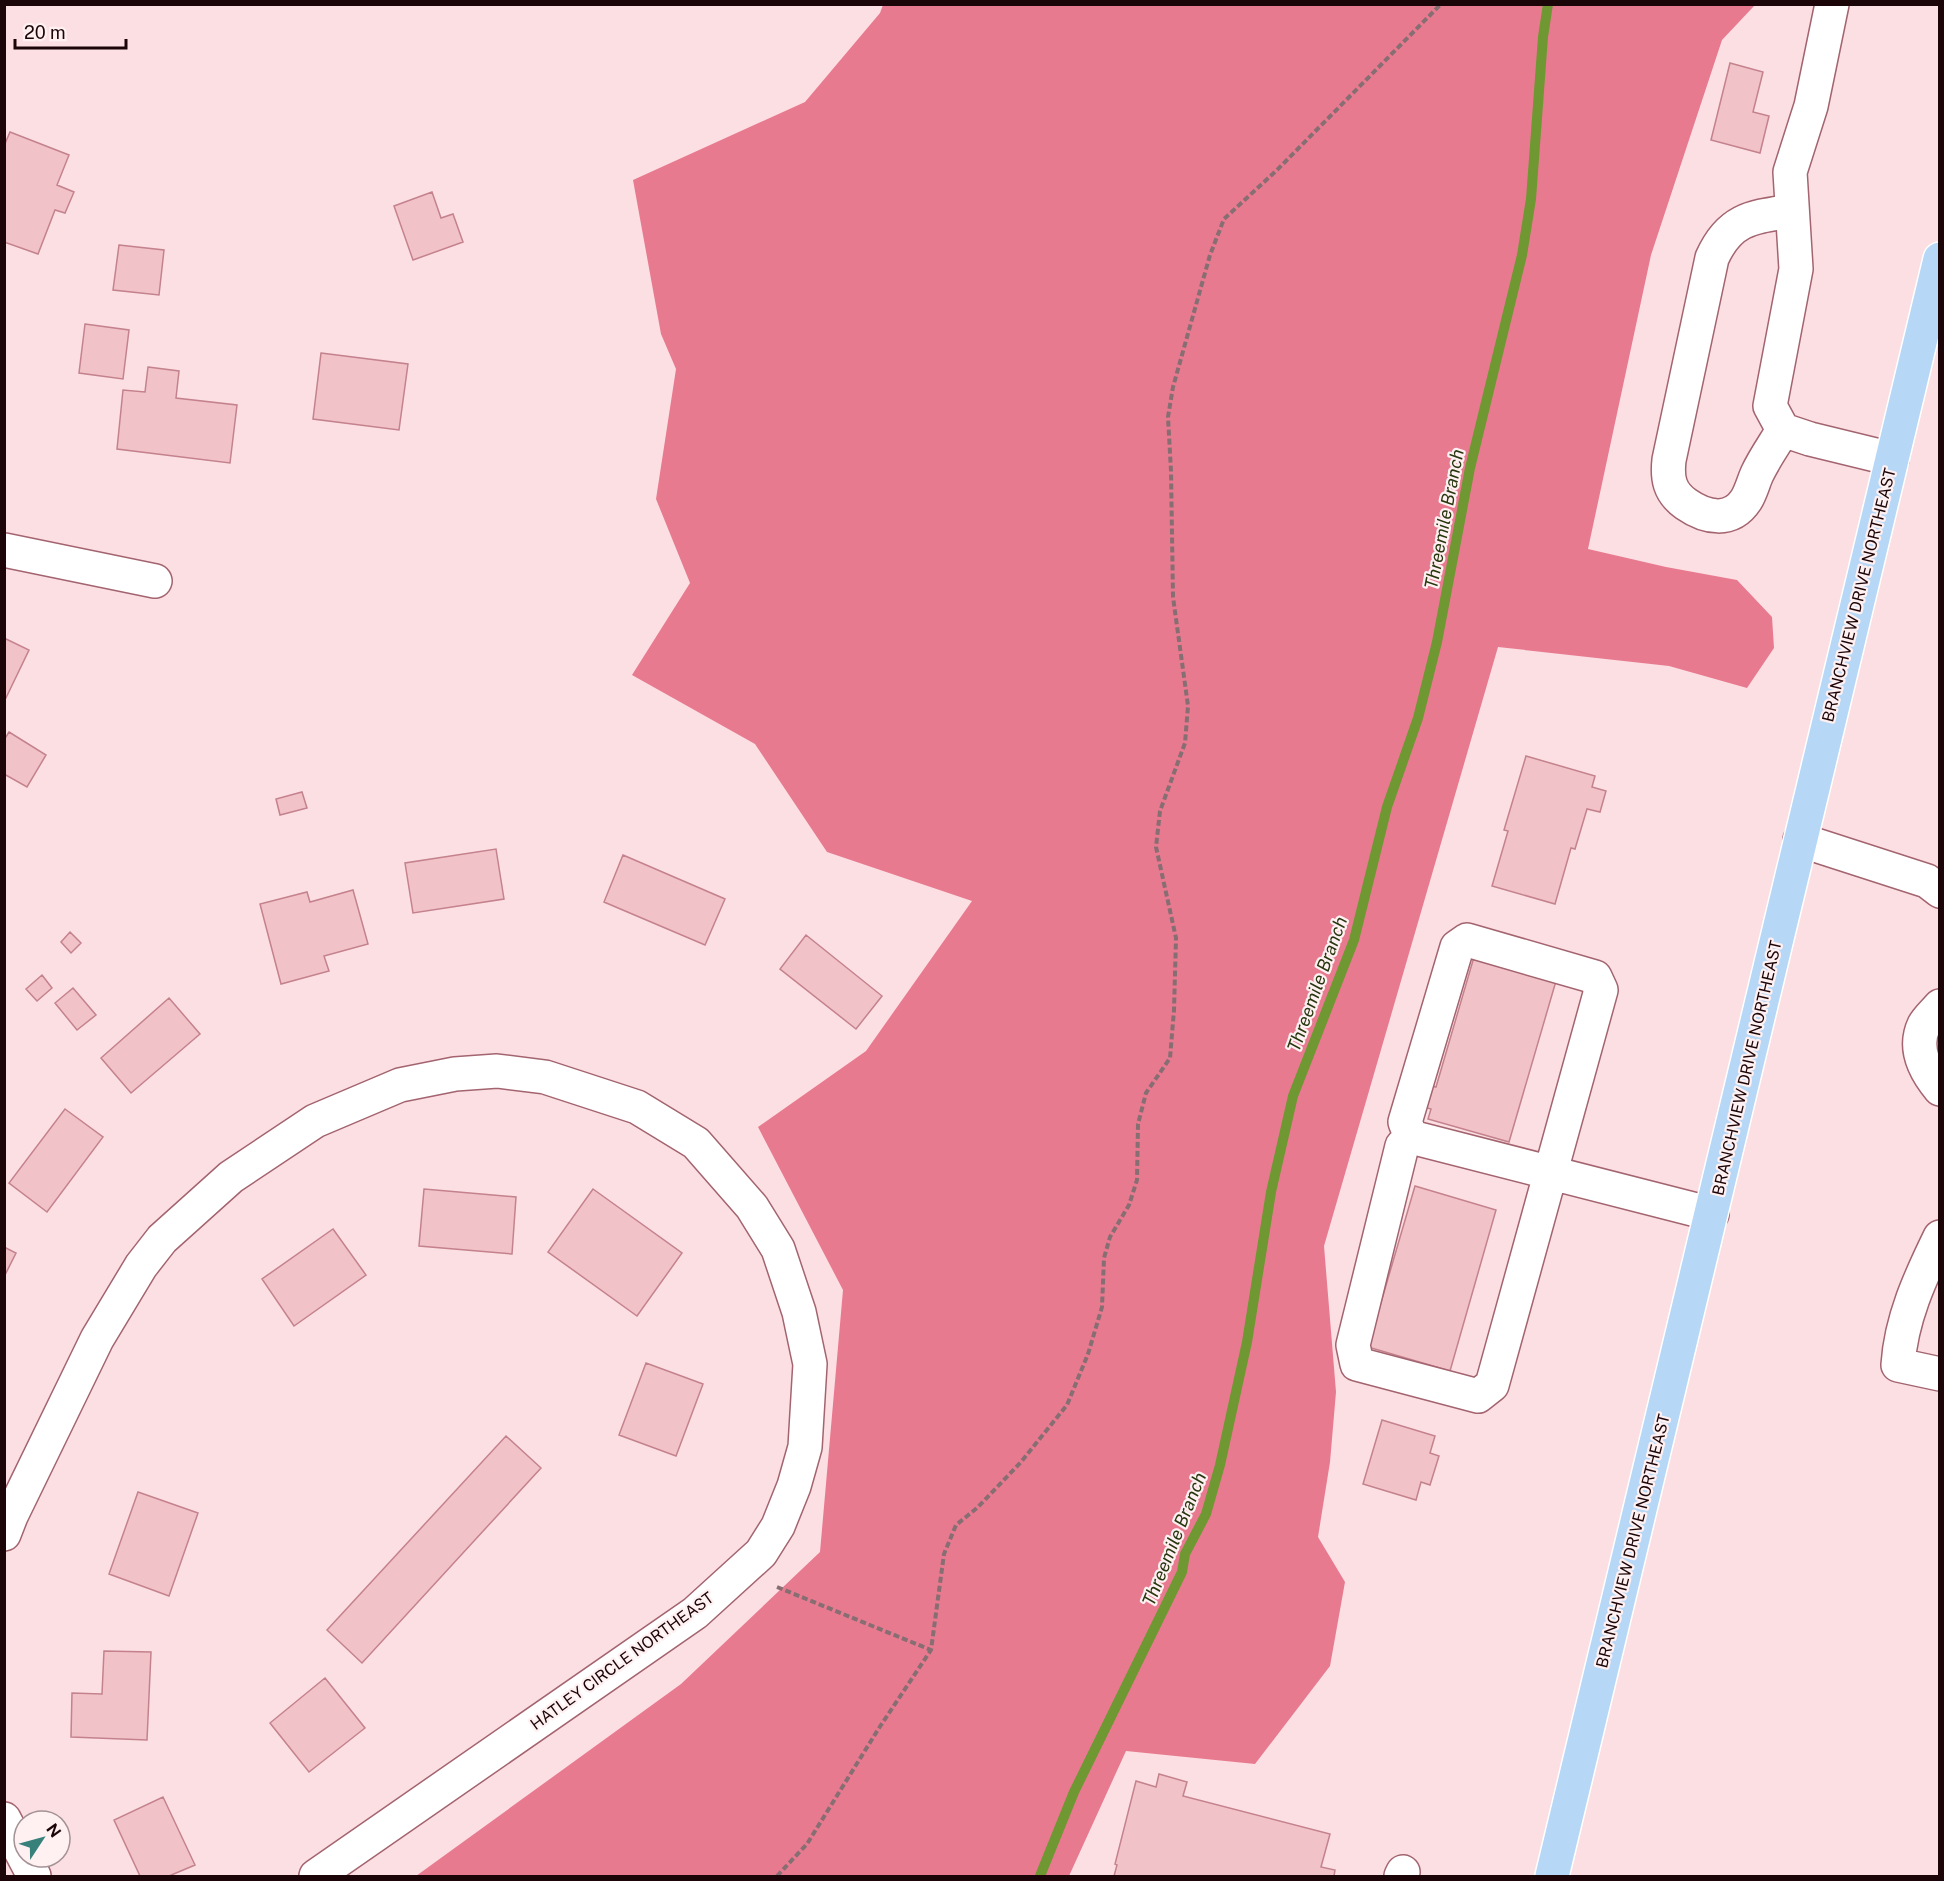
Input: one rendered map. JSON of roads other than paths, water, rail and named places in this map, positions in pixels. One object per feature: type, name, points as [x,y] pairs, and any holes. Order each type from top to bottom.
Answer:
[{"type":"main road","name":"BRANCHVIEW DRIVE NORTHEAST","points":[[1552,1876],[1940,259]]},
{"type":"street","points":[[1832,4],[1811,106],[1790,172],[1796,269],[1770,406],[1783,430],[1892,459]]},
{"type":"street","points":[[1783,430],[1757,475],[1747,498],[1730,515],[1719,517],[1706,515],[1681,500],[1671,489],[1667,475],[1669,460],[1710,269],[1719,242],[1733,227],[1751,218],[1792,211]]},
{"type":"street","points":[[4,550],[155,581]]},
{"type":"street","points":[[1800,840],[1927,881],[1940,891]]},
{"type":"street","points":[[1467,939],[1595,977],[1601,990],[1492,1385],[1478,1396],[1357,1364],[1353,1345],[1402,1146],[1411,1137],[1405,1122],[1457,947],[1467,939]]},
{"type":"street","points":[[1940,1006],[1924,1025],[1919,1048],[1928,1075],[1940,1089]]},
{"type":"street","name":"HATLEY CIRCLE NORTHEAST","points":[[4,1534],[97,1339],[141,1266],[162,1239],[231,1177],[315,1121],[400,1085],[455,1074],[497,1071],[545,1077],[637,1107],[696,1143],[752,1207],[777,1250],[799,1312],[810,1364],[805,1447],[794,1486],[778,1526],[761,1553],[695,1613],[316,1876]]},
{"type":"street","points":[[1411,1137],[1712,1214]]},
{"type":"street","points":[[1940,1237],[1917,1285],[1899,1340],[1898,1365],[1940,1374]]},
{"type":"street","points":[[4,1819],[34,1876]]},
{"type":"waterway","name":"Threemile Branch","points":[[1040,1876],[1074,1792],[1182,1572],[1185,1554],[1206,1514],[1220,1465],[1247,1342],[1271,1192],[1293,1096],[1354,940],[1387,807],[1418,718],[1437,642],[1470,468],[1522,255],[1531,199],[1543,37],[1548,4]]}]
